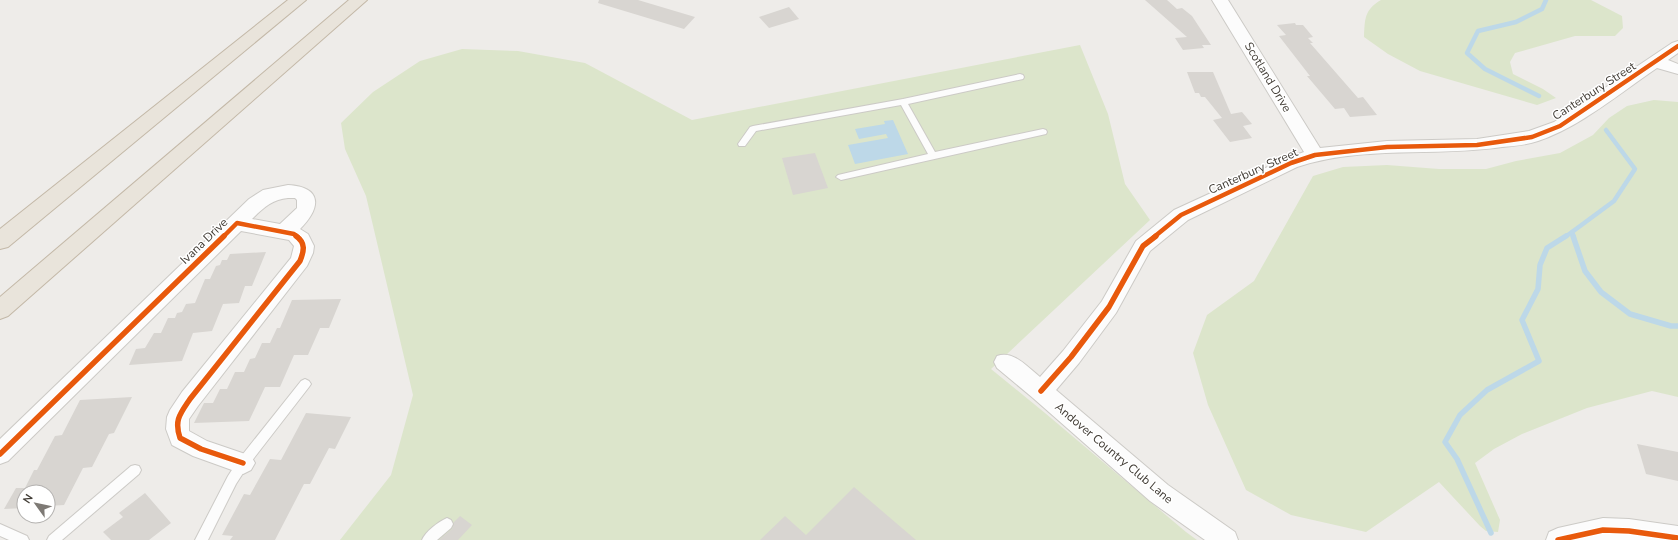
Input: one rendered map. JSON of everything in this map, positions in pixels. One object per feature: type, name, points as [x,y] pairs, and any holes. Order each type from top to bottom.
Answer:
[{"type":"highway","points":[[0,241],[298,0]]},
{"type":"highway","points":[[0,310],[359,0]]},
{"type":"street","name":"Scotland Drive","points":[[1220,0],[1315,155]]},
{"type":"street","name":"Canterbury Street","points":[[1041,391],[1071,358],[1109,307],[1143,246],[1181,215],[1291,163],[1315,155],[1387,147],[1477,145],[1532,137],[1560,126],[1678,46]]},
{"type":"street","points":[[1655,62],[1678,69]]},
{"type":"street","name":"Ivana Drive","points":[[0,454],[258,202],[269,195],[287,191],[297,192],[302,194],[306,199],[306,207],[302,215],[285,231]]},
{"type":"street","name":"Ivana Drive","points":[[237,223],[285,231],[294,234],[301,239],[304,246],[300,261],[190,399],[178,417],[177,429],[180,438],[201,449],[243,464]]},
{"type":"street","name":"Andover Country Club Lane","points":[[1005,362],[1041,391],[1159,493],[1226,540]]},
{"type":"street","points":[[1558,540],[1603,530],[1629,531],[1678,538]]},
{"type":"lane","points":[[742,144],[753,129],[903,102],[1020,77]]},
{"type":"lane","points":[[903,102],[933,156]]},
{"type":"lane","points":[[841,177],[1043,132]]},
{"type":"lane","points":[[201,540],[232,480],[305,384]]},
{"type":"lane","points":[[53,540],[135,470]]},
{"type":"lane","points":[[428,540],[447,524]]},
{"type":"lane","points":[[0,530],[22,540]]},
{"type":"green space","points":[[1381,0],[1591,0],[1622,16],[1623,28],[1615,36],[1575,36],[1515,53],[1510,62],[1513,74],[1543,89],[1556,98],[1537,105],[1420,71],[1388,54],[1364,37],[1366,16],[1368,11]]},
{"type":"green space","points":[[1080,45],[1108,114],[1125,184],[1150,220],[991,369],[1197,540],[340,540],[391,475],[413,395],[366,196],[345,149],[341,123],[373,92],[420,61],[462,49],[518,51],[585,63],[692,120]]},
{"type":"green space","points":[[1654,100],[1678,102],[1678,397],[1652,391],[1587,408],[1522,434],[1494,449],[1475,463],[1500,520],[1498,532],[1486,531],[1480,526],[1439,482],[1366,532],[1291,515],[1246,490],[1208,405],[1193,353],[1207,315],[1254,281],[1313,176],[1343,167],[1387,165],[1439,169],[1486,169],[1516,161],[1560,153],[1593,135],[1609,118],[1627,106]]},
{"type":"water","points":[[893,120],[908,154],[855,164],[848,145],[888,138],[886,134],[859,139],[855,129],[885,124],[884,121]]},
{"type":"building","points":[[599,0],[638,0],[695,17],[684,29],[598,3]]},
{"type":"building","points":[[1145,0],[1167,0],[1177,9],[1182,8],[1192,16],[1211,45],[1202,45],[1204,48],[1183,50],[1175,38],[1187,37]]},
{"type":"building","points":[[789,7],[799,19],[769,28],[759,17]]},
{"type":"building","points":[[1295,23],[1296,25],[1303,25],[1313,37],[1308,38],[1313,43],[1310,43],[1358,98],[1363,97],[1377,115],[1350,117],[1344,108],[1335,109],[1307,76],[1310,76],[1279,36],[1286,35],[1277,25]]},
{"type":"building","points":[[1187,72],[1213,72],[1231,114],[1242,112],[1252,124],[1243,126],[1252,138],[1230,142],[1213,120],[1222,118],[1205,97],[1201,97],[1199,93],[1195,93]]},
{"type":"building","points":[[815,153],[828,188],[793,195],[782,158]]},
{"type":"building","points":[[266,252],[252,286],[245,286],[239,303],[223,304],[212,331],[193,333],[182,361],[129,365],[136,349],[145,348],[154,333],[161,333],[168,318],[175,318],[177,313],[182,312],[186,304],[195,303],[205,279],[210,279],[216,266],[220,265],[222,260],[227,260],[230,254]]},
{"type":"building","points":[[341,299],[329,328],[320,328],[308,355],[294,355],[280,387],[265,387],[249,421],[194,423],[204,403],[213,403],[220,389],[227,389],[235,372],[244,372],[250,359],[255,358],[262,343],[270,343],[277,328],[280,328],[292,300]]},
{"type":"building","points":[[132,397],[114,433],[109,434],[92,467],[83,468],[64,505],[56,506],[56,484],[27,484],[34,470],[37,470],[55,436],[62,435],[80,400]]},
{"type":"building","points":[[306,413],[351,417],[335,449],[329,448],[310,484],[304,484],[275,540],[230,540],[233,536],[222,535],[244,494],[250,495],[270,459],[281,460]]},
{"type":"building","points":[[1637,444],[1678,452],[1678,481],[1646,474]]},
{"type":"building","points":[[854,487],[916,540],[760,540],[785,516],[806,535]]},
{"type":"building","points":[[16,488],[16,508],[4,509]]},
{"type":"building","points":[[145,493],[171,523],[149,540],[111,540],[103,532],[123,517],[119,513]]},
{"type":"building","points":[[460,516],[472,525],[458,540],[439,540],[452,529],[454,522]]},
{"type":"waterway","points":[[1539,96],[1485,69],[1467,53],[1478,31],[1516,22],[1542,9],[1546,0]]},
{"type":"waterway","points":[[1572,232],[1614,201],[1635,169],[1606,130]]},
{"type":"waterway","points":[[1565,237],[1572,232]]},
{"type":"waterway","points":[[1572,232],[1574,237]]},
{"type":"waterway","points":[[1491,533],[1457,459],[1445,442],[1460,415],[1487,390],[1539,361],[1522,320],[1538,289],[1540,265],[1547,248],[1566,236]]},
{"type":"waterway","points":[[1573,236],[1585,271],[1601,292],[1630,314],[1671,326],[1678,326]]},
{"type":"cycle path","points":[[1041,391],[1071,357],[1109,307],[1143,246],[1181,215],[1291,163],[1315,155],[1387,147],[1477,145],[1532,137],[1560,126],[1678,46]]},
{"type":"cycle path","points":[[0,454],[237,223],[294,234],[301,239],[304,246],[300,261],[190,399],[178,417],[177,429],[180,438],[201,449],[243,463]]},
{"type":"cycle path","points":[[1558,540],[1603,530],[1629,531],[1678,538]]}]
